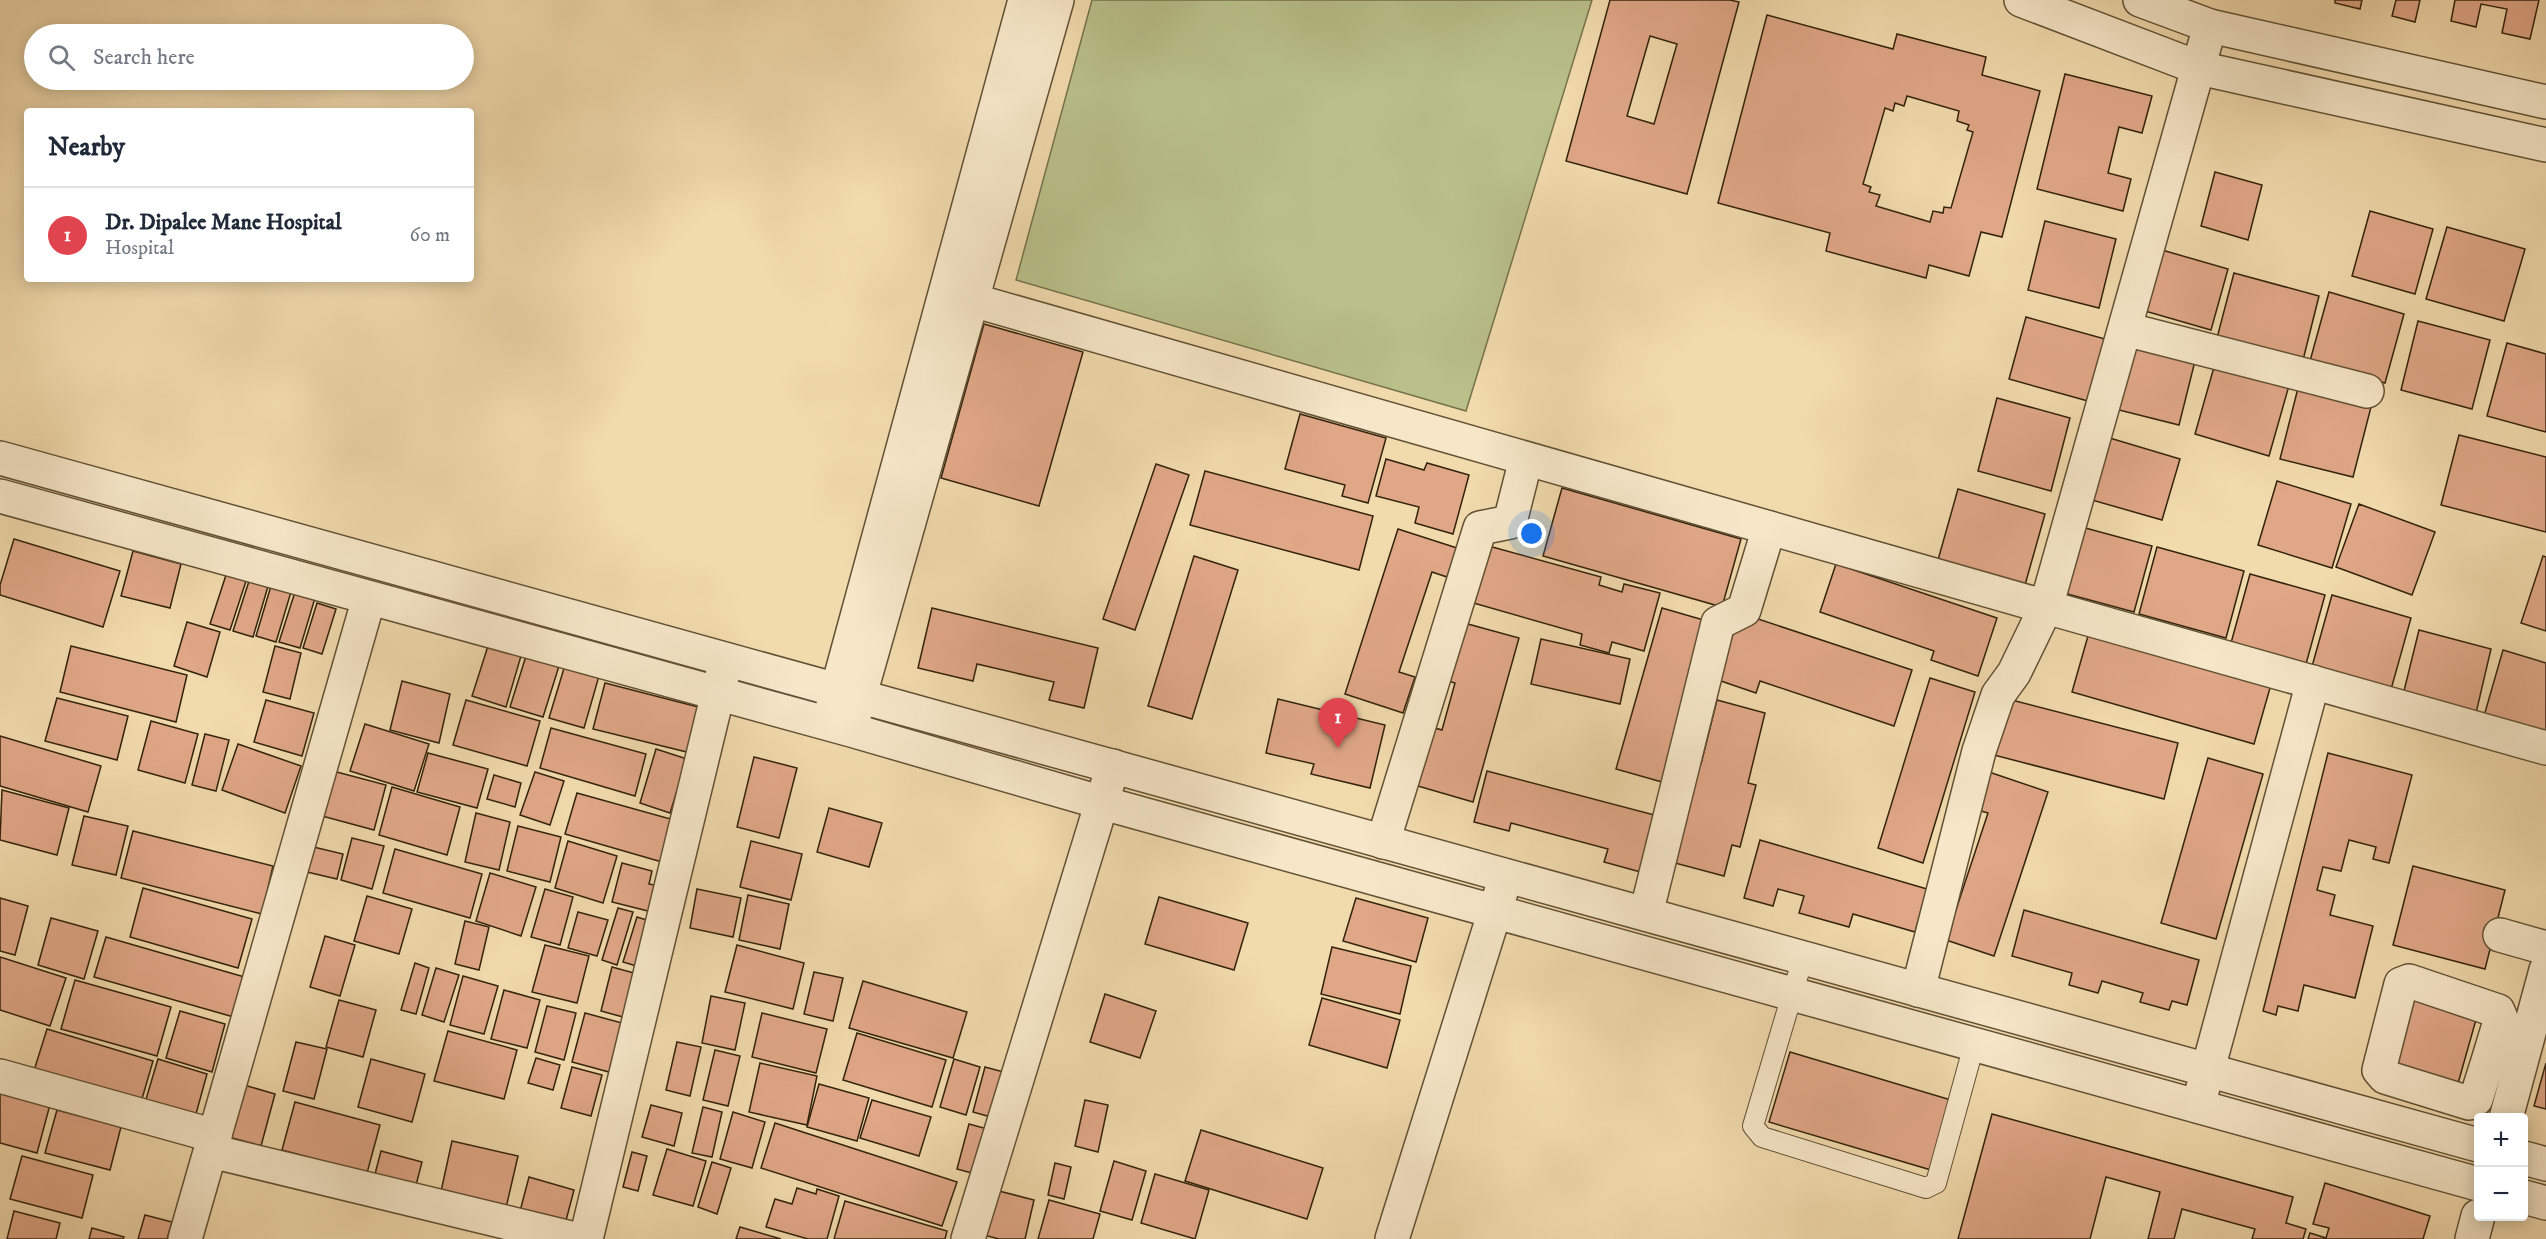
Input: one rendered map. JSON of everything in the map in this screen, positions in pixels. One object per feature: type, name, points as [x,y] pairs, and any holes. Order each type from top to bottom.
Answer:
[{"type":"street","points":[[840,727],[1025,0]]},
{"type":"street","points":[[848,693],[972,300],[1057,0]]},
{"type":"street","points":[[2021,0],[2199,68],[2546,145]]},
{"type":"street","points":[[2140,0],[2211,26],[2546,102]]},
{"type":"street","points":[[1918,990],[1983,740],[1998,695],[2014,674],[2046,607],[2211,26]]},
{"type":"street","points":[[972,300],[2546,748]]},
{"type":"street","points":[[2125,329],[2367,391]]},
{"type":"street","points":[[1383,842],[1480,528],[1510,522],[1526,459]]},
{"type":"street","points":[[2474,1144],[5,460],[0,497],[840,727],[1495,912],[2474,1183]]},
{"type":"street","points":[[1646,914],[1718,623],[1744,610],[1769,528]]},
{"type":"street","points":[[185,1239],[369,598]]},
{"type":"street","points":[[586,1239],[726,660]]},
{"type":"street","points":[[2198,1106],[2313,682]]},
{"type":"street","points":[[968,1239],[1113,766]]},
{"type":"street","points":[[1392,1239],[1506,876]]},
{"type":"street","points":[[2500,935],[2546,948]]},
{"type":"street","points":[[2506,1113],[2503,1066],[2536,1006],[2546,970]]},
{"type":"street","points":[[2445,979],[2536,1006]]},
{"type":"street","points":[[0,1076],[213,1144],[575,1239]]},
{"type":"street","points":[[2528,1159],[2546,1164]]},
{"type":"street","points":[[2528,1198],[2546,1203]]},
{"type":"street","points":[[2472,1239],[2477,1221]]},
{"type":"lane","points":[[1803,958],[1753,1126],[1762,1137],[1926,1188],[1936,1183],[1974,1045]]},
{"type":"green space","points":[[1092,0],[1592,0],[1466,411],[1016,280]]},
{"type":"building","points":[[1610,0],[1730,0],[1739,2],[1687,194],[1566,161]],"holes":[[[1650,36],[1677,44],[1654,124],[1627,116]]]},
{"type":"building","points":[[2335,0],[2362,0],[2360,9],[2335,3]]},
{"type":"building","points":[[2396,0],[2420,0],[2415,22],[2392,16]]},
{"type":"building","points":[[2455,0],[2539,0],[2530,39],[2502,33],[2507,9],[2481,4],[2476,27],[2451,21]]},
{"type":"building","points":[[1767,15],[1893,49],[1897,34],[1986,57],[1982,75],[2040,91],[2002,237],[1981,232],[1969,276],[1929,265],[1926,278],[1826,251],[1830,233],[1718,203]],"holes":[[[1907,96],[1959,111],[1957,121],[1969,125],[1967,130],[1973,132],[1951,208],[1944,207],[1943,213],[1933,211],[1930,222],[1876,206],[1880,195],[1869,192],[1871,187],[1863,184],[1885,108],[1893,111],[1895,103],[1904,106]]]},
{"type":"building","points":[[2065,74],[2152,96],[2142,133],[2119,127],[2108,173],[2131,179],[2123,211],[2037,189]]},
{"type":"building","points":[[2215,172],[2262,185],[2248,240],[2201,226]]},
{"type":"building","points":[[2370,211],[2433,229],[2415,294],[2352,276]]},
{"type":"building","points":[[2045,221],[2116,239],[2099,308],[2028,290]]},
{"type":"building","points":[[2447,227],[2525,249],[2504,321],[2426,299]]},
{"type":"building","points":[[2162,250],[2228,269],[2211,330],[2145,311]]},
{"type":"building","points":[[2234,273],[2319,296],[2303,360],[2217,338]]},
{"type":"building","points":[[2329,292],[2404,314],[2385,383],[2310,361]]},
{"type":"building","points":[[2026,317],[2105,339],[2088,401],[2009,379]]},
{"type":"building","points":[[2418,321],[2490,340],[2472,409],[2401,390]]},
{"type":"building","points":[[984,324],[1083,352],[1039,506],[941,478]]},
{"type":"building","points":[[2127,343],[2195,361],[2179,425],[2111,408]]},
{"type":"building","points":[[2507,343],[2546,354],[2546,432],[2487,416]]},
{"type":"building","points":[[2216,360],[2290,382],[2269,456],[2195,434]]},
{"type":"building","points":[[2298,388],[2371,407],[2353,477],[2280,459]]},
{"type":"building","points":[[1997,398],[2070,418],[2051,491],[1978,471]]},
{"type":"building","points":[[1300,414],[1386,438],[1368,503],[1342,496],[1345,485],[1285,469]]},
{"type":"building","points":[[2459,435],[2546,457],[2546,532],[2441,505]]},
{"type":"building","points":[[2103,436],[2180,459],[2162,520],[2085,498]]},
{"type":"building","points":[[1386,459],[1424,470],[1427,463],[1469,475],[1453,534],[1415,523],[1419,507],[1376,496]]},
{"type":"building","points":[[1156,464],[1189,475],[1135,630],[1103,619]]},
{"type":"building","points":[[1205,471],[1373,516],[1359,570],[1190,525]]},
{"type":"building","points":[[2277,481],[2351,504],[2332,568],[2258,545]]},
{"type":"building","points":[[1562,488],[1741,539],[1722,607],[1543,556]]},
{"type":"building","points":[[1958,489],[2045,514],[2025,585],[1938,560]]},
{"type":"building","points":[[2359,504],[2435,532],[2412,595],[2336,567]]},
{"type":"building","points":[[2078,526],[2152,546],[2134,612],[2060,592]]},
{"type":"building","points":[[1398,529],[1457,548],[1447,577],[1432,572],[1399,672],[1415,677],[1403,713],[1345,694]]},
{"type":"building","points":[[14,539],[120,571],[103,627],[0,595],[0,585]]},
{"type":"building","points":[[1485,545],[1601,577],[1599,585],[1622,592],[1624,584],[1660,593],[1644,651],[1612,642],[1609,653],[1580,645],[1582,634],[1470,602]]},
{"type":"building","points":[[2157,547],[2244,571],[2226,638],[2139,614]]},
{"type":"building","points":[[133,551],[181,564],[170,608],[121,596]]},
{"type":"building","points":[[1194,556],[1238,570],[1192,719],[1148,706]]},
{"type":"building","points":[[2543,556],[2546,557],[2546,631],[2521,623]]},
{"type":"building","points":[[1836,564],[1997,618],[1978,676],[1931,660],[1934,651],[1820,612]]},
{"type":"building","points":[[227,572],[247,578],[230,630],[210,624]]},
{"type":"building","points":[[2250,574],[2325,595],[2306,664],[2231,643]]},
{"type":"building","points":[[250,578],[269,583],[253,637],[233,631]]},
{"type":"building","points":[[271,586],[291,592],[276,642],[256,636]]},
{"type":"building","points":[[295,592],[315,598],[300,648],[279,642]]},
{"type":"building","points":[[2332,595],[2411,618],[2390,693],[2311,670]]},
{"type":"building","points":[[317,603],[336,609],[322,654],[303,648]]},
{"type":"building","points":[[932,608],[1098,648],[1084,708],[1049,700],[1054,682],[977,664],[973,681],[918,668]]},
{"type":"building","points":[[1662,608],[1707,621],[1662,782],[1616,769]]},
{"type":"building","points":[[1740,613],[1912,670],[1894,726],[1760,681],[1756,693],[1718,680]]},
{"type":"building","points":[[1457,621],[1519,638],[1473,802],[1411,784],[1428,726],[1442,730],[1455,683],[1441,679]]},
{"type":"building","points":[[187,622],[220,632],[207,677],[174,666]]},
{"type":"building","points":[[2090,629],[2272,681],[2254,744],[2072,692]]},
{"type":"building","points":[[2419,630],[2491,649],[2476,713],[2403,695]]},
{"type":"building","points":[[1541,639],[1630,659],[1620,704],[1531,684]]},
{"type":"building","points":[[71,646],[187,675],[176,722],[60,692]]},
{"type":"building","points":[[275,646],[301,653],[290,699],[263,692]]},
{"type":"building","points":[[488,646],[521,656],[506,707],[472,696]]},
{"type":"building","points":[[2503,650],[2546,663],[2546,734],[2484,716]]},
{"type":"building","points":[[526,656],[559,666],[543,717],[510,707]]},
{"type":"building","points":[[565,665],[599,676],[584,728],[549,718]]},
{"type":"building","points":[[1930,678],[1975,692],[1923,863],[1878,848]]},
{"type":"building","points":[[402,681],[450,694],[439,743],[390,730]]},
{"type":"building","points":[[605,683],[706,709],[695,754],[593,729]]},
{"type":"building","points":[[57,698],[128,716],[117,760],[45,741]]},
{"type":"building","points":[[2004,698],[2178,743],[2164,799],[1990,754]]},
{"type":"building","points":[[1278,699],[1385,725],[1370,788],[1311,774],[1314,764],[1266,753]]},
{"type":"building","points":[[266,700],[314,713],[302,756],[254,742]]},
{"type":"building","points":[[466,700],[540,721],[527,766],[453,745]]},
{"type":"building","points":[[1717,700],[1765,713],[1748,783],[1756,785],[1740,847],[1732,845],[1724,876],[1675,863],[1681,842],[1668,838],[1688,761],[1701,764]]},
{"type":"building","points":[[151,721],[198,734],[185,783],[138,770]]},
{"type":"building","points":[[365,724],[429,744],[414,791],[350,771]]},
{"type":"building","points":[[551,728],[646,754],[635,796],[540,768]]},
{"type":"building","points":[[205,734],[229,740],[216,791],[192,785]]},
{"type":"building","points":[[0,736],[101,766],[88,812],[0,786]]},
{"type":"building","points":[[238,744],[301,766],[285,813],[222,790]]},
{"type":"building","points":[[656,749],[687,759],[670,813],[640,803]]},
{"type":"building","points":[[428,753],[488,769],[477,808],[417,792]]},
{"type":"building","points":[[2328,753],[2412,775],[2389,863],[2373,859],[2376,847],[2349,840],[2341,871],[2323,867],[2317,890],[2335,895],[2330,915],[2373,926],[2355,998],[2304,985],[2298,1011],[2278,1006],[2276,1015],[2263,1011]]},
{"type":"building","points":[[754,757],[797,768],[779,838],[737,827]]},
{"type":"building","points":[[2208,758],[2263,774],[2216,939],[2161,923]]},
{"type":"building","points":[[333,771],[386,785],[374,830],[322,816]]},
{"type":"building","points":[[1487,771],[1662,817],[1648,874],[1604,862],[1608,849],[1511,823],[1509,831],[1474,822]]},
{"type":"building","points":[[1986,771],[2048,792],[1994,956],[1946,940],[1988,813],[1974,809]]},
{"type":"building","points":[[535,772],[564,781],[550,825],[520,815]]},
{"type":"building","points":[[494,775],[521,783],[515,807],[487,799]]},
{"type":"building","points":[[392,787],[460,807],[447,855],[379,835]]},
{"type":"building","points":[[2,790],[69,808],[57,855],[0,840]]},
{"type":"building","points":[[577,793],[674,820],[662,862],[565,834]]},
{"type":"building","points":[[829,808],[882,823],[869,867],[817,852]]},
{"type":"building","points":[[476,813],[510,822],[499,870],[465,862]]},
{"type":"building","points":[[84,816],[128,826],[116,875],[72,865]]},
{"type":"building","points":[[518,826],[561,837],[550,882],[507,871]]},
{"type":"building","points":[[133,831],[273,866],[262,914],[121,878]]},
{"type":"building","points":[[352,838],[384,846],[372,889],[341,880]]},
{"type":"building","points":[[1760,840],[1927,889],[1915,932],[1853,914],[1849,927],[1799,913],[1804,896],[1778,889],[1773,906],[1744,898]]},
{"type":"building","points":[[568,841],[617,856],[603,903],[555,888]]},
{"type":"building","points":[[751,841],[802,854],[791,900],[740,887]]},
{"type":"building","points":[[301,844],[343,854],[337,879],[294,869]]},
{"type":"building","points":[[395,849],[482,874],[470,918],[383,893]]},
{"type":"building","points":[[622,863],[652,871],[649,884],[667,888],[660,914],[612,902]]},
{"type":"building","points":[[2413,866],[2505,890],[2485,969],[2393,945]]},
{"type":"building","points":[[490,873],[536,887],[521,936],[476,921]]},
{"type":"building","points":[[143,888],[252,919],[238,968],[130,937]]},
{"type":"building","points":[[545,889],[573,897],[560,945],[531,937]]},
{"type":"building","points":[[697,889],[741,898],[733,937],[690,928]]},
{"type":"building","points":[[748,895],[789,904],[780,949],[739,940]]},
{"type":"building","points":[[367,896],[412,909],[399,954],[354,941]]},
{"type":"building","points":[[1159,897],[1248,923],[1234,970],[1145,944]]},
{"type":"building","points":[[0,898],[28,906],[15,955],[0,951]]},
{"type":"building","points":[[1356,898],[1428,918],[1416,962],[1343,941]]},
{"type":"building","points":[[618,908],[633,912],[617,965],[602,960]]},
{"type":"building","points":[[2024,910],[2199,960],[2187,1005],[2172,1001],[2169,1010],[2140,1002],[2143,993],[2102,981],[2098,993],[2069,985],[2072,973],[2012,956]]},
{"type":"building","points":[[578,912],[608,920],[597,956],[568,948]]},
{"type":"building","points":[[637,917],[653,922],[640,967],[623,962]]},
{"type":"building","points":[[51,918],[98,931],[84,979],[38,965]]},
{"type":"building","points":[[465,921],[489,927],[479,970],[455,964]]},
{"type":"building","points":[[325,936],[355,945],[340,996],[310,987]]},
{"type":"building","points":[[106,937],[248,978],[237,1018],[94,977]]},
{"type":"building","points":[[545,945],[589,956],[577,1003],[532,992]]},
{"type":"building","points":[[737,945],[804,963],[793,1009],[725,992]]},
{"type":"building","points":[[1332,947],[1411,966],[1400,1014],[1321,994]]},
{"type":"building","points":[[0,957],[66,978],[50,1026],[0,1010]]},
{"type":"building","points":[[415,963],[429,968],[416,1014],[401,1010]]},
{"type":"building","points":[[612,967],[634,973],[623,1017],[601,1011]]},
{"type":"building","points":[[436,968],[459,975],[444,1022],[422,1015]]},
{"type":"building","points":[[814,972],[843,978],[833,1021],[804,1014]]},
{"type":"building","points":[[463,976],[498,986],[484,1034],[450,1025]]},
{"type":"building","points":[[75,980],[171,1007],[157,1056],[61,1029]]},
{"type":"building","points":[[863,981],[967,1012],[953,1058],[849,1028]]},
{"type":"building","points":[[2406,988],[2479,1009],[2457,1087],[2384,1066]]},
{"type":"building","points":[[504,990],[540,1000],[527,1048],[491,1039]]},
{"type":"building","points":[[1105,994],[1156,1011],[1140,1058],[1090,1042]]},
{"type":"building","points":[[711,996],[745,1003],[735,1050],[702,1043]]},
{"type":"building","points":[[1322,998],[1400,1020],[1387,1068],[1309,1045]]},
{"type":"building","points":[[339,1000],[376,1010],[363,1057],[326,1047]]},
{"type":"building","points":[[547,1006],[576,1013],[564,1060],[535,1052]]},
{"type":"building","points":[[180,1011],[225,1024],[212,1072],[166,1058]]},
{"type":"building","points":[[585,1013],[622,1023],[609,1072],[572,1062]]},
{"type":"building","points":[[762,1013],[827,1029],[816,1073],[752,1057]]},
{"type":"building","points":[[47,1029],[153,1061],[139,1109],[32,1077]]},
{"type":"building","points":[[448,1031],[517,1050],[504,1099],[434,1081]]},
{"type":"building","points":[[857,1033],[946,1060],[932,1107],[843,1080]]},
{"type":"building","points":[[296,1042],[327,1049],[314,1099],[283,1091]]},
{"type":"building","points":[[677,1042],[701,1047],[690,1096],[666,1090]]},
{"type":"building","points":[[715,1050],[740,1056],[728,1106],[703,1100]]},
{"type":"building","points":[[1790,1052],[1951,1100],[1931,1170],[1769,1122]]},
{"type":"building","points":[[536,1058],[560,1065],[553,1090],[528,1083]]},
{"type":"building","points":[[158,1059],[207,1074],[194,1121],[144,1106]]},
{"type":"building","points":[[371,1059],[425,1074],[412,1122],[358,1107]]},
{"type":"building","points":[[954,1059],[980,1067],[966,1115],[940,1107]]},
{"type":"building","points":[[760,1063],[817,1076],[807,1125],[749,1112]]},
{"type":"building","points":[[2546,1063],[2546,1109],[2534,1106]]},
{"type":"building","points":[[572,1067],[602,1075],[591,1116],[561,1108]]},
{"type":"building","points":[[985,1067],[1011,1074],[998,1119],[973,1112]]},
{"type":"building","points":[[819,1084],[869,1098],[857,1141],[807,1127]]},
{"type":"building","points":[[244,1085],[275,1094],[261,1146],[229,1137]]},
{"type":"building","points":[[0,1088],[51,1101],[37,1153],[0,1143]]},
{"type":"building","points":[[872,1100],[931,1117],[919,1156],[860,1138]]},
{"type":"building","points":[[1085,1100],[1108,1105],[1098,1152],[1075,1146]]},
{"type":"building","points":[[295,1102],[380,1125],[367,1173],[282,1150]]},
{"type":"building","points":[[651,1105],[682,1113],[674,1146],[642,1137]]},
{"type":"building","points":[[703,1107],[722,1112],[712,1157],[692,1153]]},
{"type":"building","points":[[57,1110],[121,1127],[110,1170],[45,1153]]},
{"type":"building","points":[[733,1112],[765,1122],[752,1168],[720,1159]]},
{"type":"building","points":[[1992,1114],[2293,1197],[2286,1223],[2306,1229],[2303,1239],[2252,1239],[2255,1229],[2182,1209],[2174,1239],[2148,1239],[2160,1192],[2106,1177],[2090,1239],[1958,1239]]},
{"type":"building","points":[[775,1123],[957,1182],[942,1226],[761,1168]]},
{"type":"building","points":[[969,1124],[991,1130],[979,1175],[957,1169]]},
{"type":"building","points":[[1201,1130],[1323,1168],[1307,1219],[1185,1181]]},
{"type":"building","points":[[452,1141],[518,1156],[505,1212],[440,1196]]},
{"type":"building","points":[[667,1149],[706,1161],[693,1206],[653,1195]]},
{"type":"building","points":[[381,1151],[422,1162],[416,1185],[375,1174]]},
{"type":"building","points":[[632,1152],[647,1156],[638,1191],[623,1187]]},
{"type":"building","points":[[22,1156],[93,1175],[82,1218],[10,1199]]},
{"type":"building","points":[[1114,1161],[1146,1171],[1132,1220],[1100,1211]]},
{"type":"building","points":[[712,1162],[731,1168],[717,1214],[698,1207]]},
{"type":"building","points":[[1055,1163],[1071,1167],[1064,1199],[1048,1195]]},
{"type":"building","points":[[1155,1174],[1209,1190],[1195,1239],[1141,1223]]},
{"type":"building","points":[[529,1177],[574,1190],[564,1228],[519,1215]]},
{"type":"building","points":[[2325,1183],[2430,1216],[2423,1239],[2308,1239],[2310,1233],[2326,1238],[2329,1228],[2313,1224]]},
{"type":"building","points":[[797,1188],[816,1194],[817,1189],[839,1196],[827,1239],[808,1239],[766,1227],[775,1199],[792,1204]]},
{"type":"building","points":[[995,1190],[1034,1200],[1025,1239],[999,1239],[984,1235]]},
{"type":"building","points":[[1049,1200],[1100,1214],[1093,1239],[1038,1239]]},
{"type":"building","points":[[845,1201],[947,1231],[945,1239],[834,1239]]},
{"type":"building","points":[[14,1211],[60,1223],[56,1239],[7,1239]]},
{"type":"building","points":[[145,1215],[172,1222],[167,1239],[138,1239]]},
{"type":"building","points":[[740,1227],[781,1239],[736,1239]]},
{"type":"building","points":[[92,1228],[124,1237],[123,1239],[89,1239]]},
{"type":"place","name":"Dr. Dipalee Mane Hospital","points":[[1338,748]]}]
